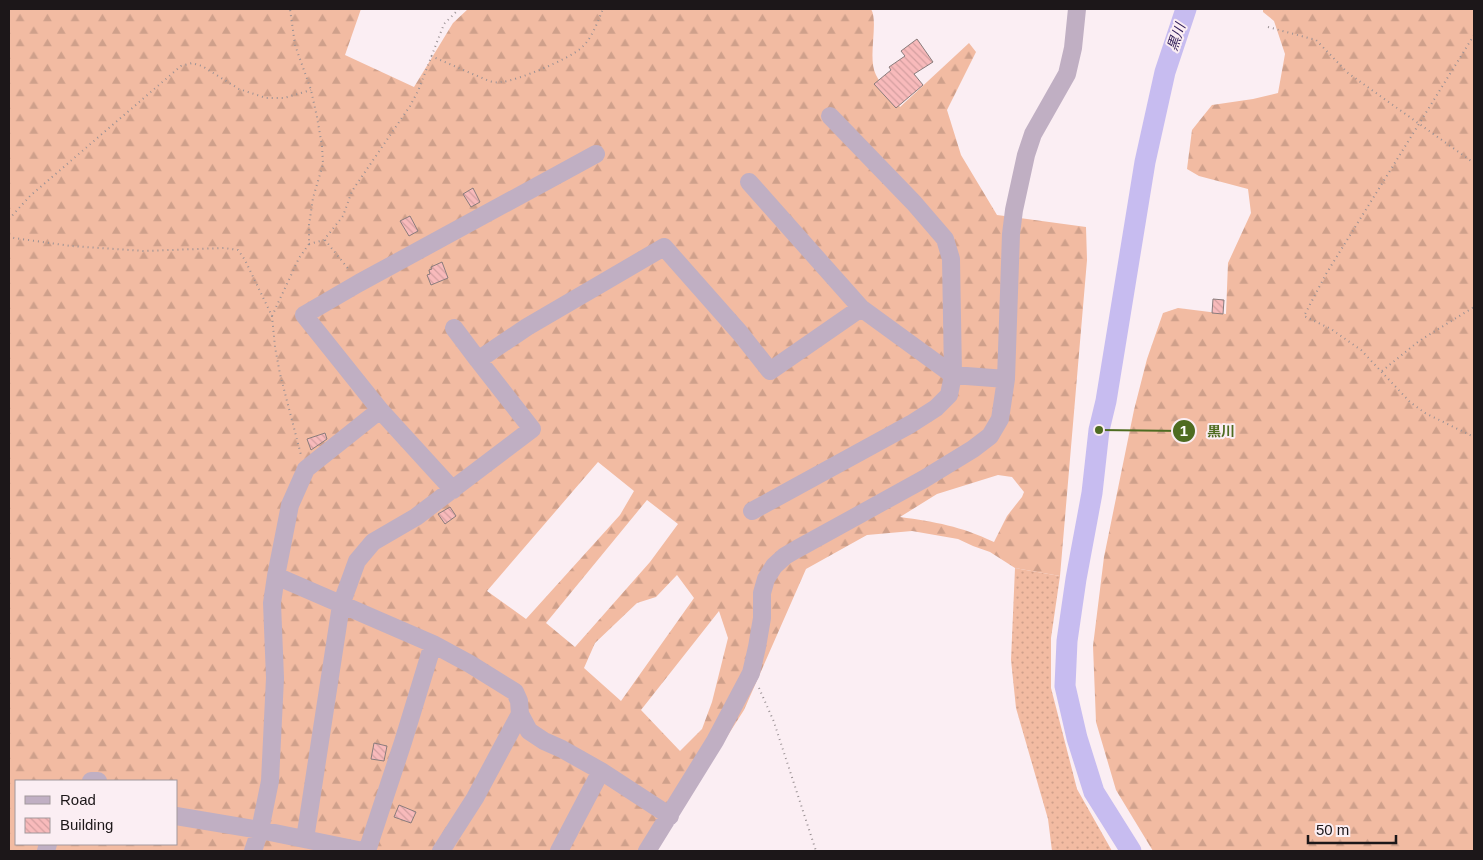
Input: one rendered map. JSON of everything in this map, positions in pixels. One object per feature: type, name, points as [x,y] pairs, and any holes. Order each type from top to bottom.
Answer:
[{"type":"street","points":[[647,851],[715,741],[751,673],[762,618],[762,593],[766,579],[774,566],[797,548],[924,479],[973,449],[990,436],[1000,419],[1006,379],[1011,234],[1014,210],[1026,155],[1033,134],[1067,74],[1074,48],[1077,9]]},
{"type":"street","points":[[752,512],[911,424],[936,408],[948,395],[953,376],[951,259],[945,239],[914,203],[830,116]]},
{"type":"street","points":[[453,490],[380,410],[304,315],[596,154]]},
{"type":"street","points":[[749,182],[861,308],[953,376],[1006,379]]},
{"type":"street","points":[[478,360],[535,322],[664,247],[740,333],[770,371],[861,308]]},
{"type":"street","points":[[305,840],[341,605],[357,561],[373,542],[416,517],[532,429],[454,328]]},
{"type":"street","points":[[253,851],[260,830],[270,782],[275,678],[272,603],[290,505],[306,469],[380,410]]},
{"type":"street","points":[[276,576],[433,644],[470,664],[515,692],[519,701],[520,714],[529,731],[601,771],[670,816]]},
{"type":"street","points":[[178,816],[260,830],[365,851],[403,742],[433,644]]},
{"type":"street","points":[[441,851],[475,798],[520,714]]},
{"type":"street","points":[[558,851],[601,771]]},
{"type":"path","points":[[272,316],[295,267],[309,244],[309,225],[313,198],[323,164],[322,146],[310,90],[295,45],[290,9]]},
{"type":"path","points":[[309,244],[324,240],[343,216],[352,191],[410,106],[418,91],[444,24],[459,9]]},
{"type":"path","points":[[431,56],[489,81],[499,83],[511,80],[566,59],[581,49],[592,34],[603,9]]},
{"type":"path","points":[[1268,26],[1316,40],[1348,73],[1474,162]]},
{"type":"path","points":[[1474,35],[1326,274],[1304,316],[1331,329],[1361,350],[1410,402],[1425,413],[1474,437]]},
{"type":"path","points":[[9,219],[37,190],[181,66],[192,63],[202,66],[239,90],[266,98],[284,98],[310,90]]},
{"type":"path","points":[[9,235],[14,238],[71,246],[144,251],[224,248],[238,250],[245,260],[272,316],[275,347],[288,411],[298,449],[306,469]]},
{"type":"path","points":[[324,240],[360,283]]},
{"type":"path","points":[[1382,371],[1419,341],[1474,307]]},
{"type":"path","points":[[751,673],[765,699],[774,722],[816,851]]},
{"type":"green space","points":[[9,9],[361,9],[345,55],[414,87],[453,23],[468,9],[871,9],[874,22],[873,59],[876,75],[900,107],[969,43],[976,52],[947,110],[961,155],[997,215],[1086,227],[1087,260],[1060,576],[1015,568],[990,552],[958,539],[912,531],[867,535],[806,569],[744,710],[654,851],[9,851]],"holes":[[[598,462],[634,491],[620,515],[526,619],[487,591]],[[998,475],[1012,477],[1024,492],[1007,516],[994,542],[948,525],[900,517],[937,494]],[[647,500],[678,524],[650,562],[575,647],[546,623]],[[677,575],[694,598],[621,701],[584,668],[595,643],[637,603],[656,597]],[[719,611],[728,638],[712,702],[702,729],[680,751],[641,710]]]},
{"type":"green space","points":[[1263,9],[1474,9],[1474,851],[1153,851],[1116,790],[1096,722],[1093,646],[1104,557],[1134,410],[1147,359],[1163,313],[1178,308],[1226,314],[1228,263],[1251,213],[1248,189],[1199,176],[1187,169],[1192,130],[1212,105],[1278,93],[1285,54],[1274,21],[1263,12]]},
{"type":"green space","points":[[1015,568],[1060,576],[1051,638],[1051,688],[1077,789],[1112,851],[1052,851],[1048,819],[1016,708],[1011,660]]},
{"type":"building","points":[[917,39],[933,62],[914,74],[923,85],[896,108],[874,84],[891,70],[889,67],[905,56],[901,51]]},
{"type":"building","points":[[473,188],[480,202],[471,207],[463,194]]},
{"type":"building","points":[[410,216],[418,231],[409,236],[400,221]]},
{"type":"building","points":[[442,262],[448,278],[431,285],[427,275],[430,274],[429,270],[432,269],[431,267]]},
{"type":"building","points":[[1213,299],[1224,300],[1223,314],[1212,313]]},
{"type":"building","points":[[325,433],[327,439],[311,450],[307,439]]},
{"type":"building","points":[[450,507],[456,516],[445,524],[438,514]]},
{"type":"building","points":[[374,743],[387,746],[384,761],[371,759]]},
{"type":"building","points":[[399,805],[416,812],[411,823],[394,817]]},
{"type":"waterway","name":"黒川","points":[[1131,851],[1094,792],[1077,738],[1065,686],[1067,641],[1092,493],[1099,430],[1106,401],[1145,162],[1165,72],[1186,9]]},
{"type":"place","name":"黒川","points":[[1099,430]]}]
